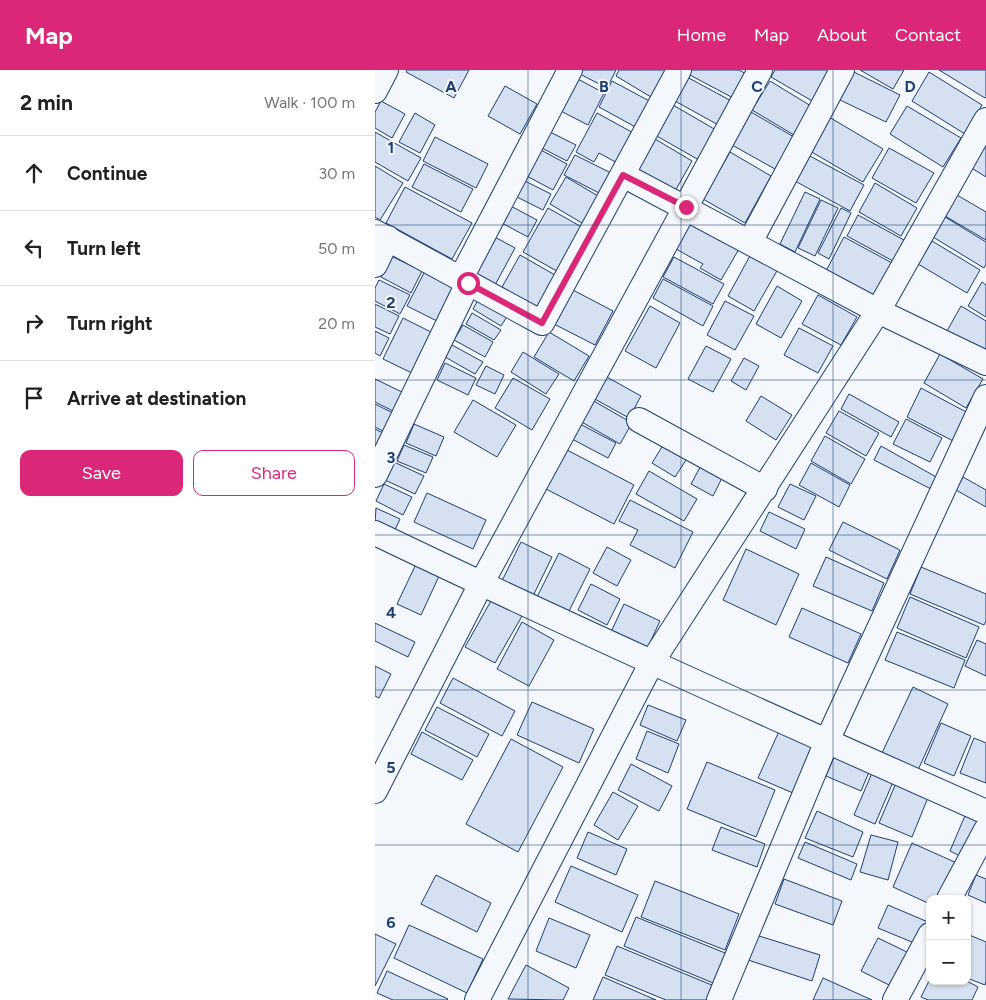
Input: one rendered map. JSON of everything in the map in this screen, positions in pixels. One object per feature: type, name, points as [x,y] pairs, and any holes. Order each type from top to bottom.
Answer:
[{"type":"street","points":[[375,91],[386,70]]},
{"type":"street","points":[[375,475],[464,280],[571,70]]},
{"type":"street","points":[[375,266],[381,235],[542,323],[679,70]]},
{"type":"street","points":[[375,791],[481,584],[760,70]]},
{"type":"street","points":[[750,242],[842,70]]},
{"type":"street","points":[[477,1000],[652,662],[878,312],[986,120]]},
{"type":"street","points":[[623,175],[686,207],[878,312],[986,363]]},
{"type":"street","points":[[719,1000],[827,741],[986,397]]},
{"type":"street","points":[[639,420],[765,489]]},
{"type":"street","points":[[375,533],[481,584],[986,812]]},
{"type":"street","points":[[951,895],[986,830]]},
{"type":"street","points":[[895,1000],[927,940]]},
{"type":"building","points":[[407,70],[469,70],[454,98],[406,72]]},
{"type":"building","points":[[577,70],[616,70],[607,88],[576,72]]},
{"type":"building","points":[[619,70],[666,70],[656,100],[616,76]]},
{"type":"building","points":[[690,70],[739,70],[750,76],[737,100],[688,74]]},
{"type":"building","points":[[775,70],[832,70],[814,102],[771,77]]},
{"type":"building","points":[[860,70],[904,70],[893,89]]},
{"type":"building","points":[[939,70],[986,70],[986,97],[985,98]]},
{"type":"building","points":[[854,72],[900,95],[886,122],[840,100]]},
{"type":"building","points":[[929,72],[982,105],[965,134],[912,101]]},
{"type":"building","points":[[574,77],[604,93],[588,125],[557,109]]},
{"type":"building","points":[[687,77],[735,103],[722,127],[675,101]]},
{"type":"building","points":[[612,81],[655,104],[641,130],[599,107]]},
{"type":"building","points":[[770,81],[811,106],[794,135],[752,110]]},
{"type":"building","points":[[505,86],[537,104],[520,134],[488,116]]},
{"type":"building","points":[[381,101],[405,114],[392,138],[375,128],[375,112]]},
{"type":"building","points":[[673,105],[716,130],[699,160],[655,135]]},
{"type":"building","points":[[907,106],[961,138],[943,167],[890,134]]},
{"type":"building","points":[[751,112],[794,137],[775,169],[732,145]]},
{"type":"building","points":[[415,113],[435,125],[420,153],[399,142]]},
{"type":"building","points":[[597,113],[637,135],[621,165],[599,153],[594,162],[576,152]]},
{"type":"building","points":[[829,117],[883,149],[863,182],[810,151]]},
{"type":"building","points":[[546,130],[576,145],[567,161],[538,146]]},
{"type":"building","points":[[375,132],[421,158],[408,181],[375,162]]},
{"type":"building","points":[[435,137],[488,164],[476,188],[423,161]]},
{"type":"building","points":[[655,139],[692,161],[674,193],[636,172]]},
{"type":"building","points":[[986,141],[986,177],[970,167]]},
{"type":"building","points":[[537,148],[567,164],[553,190],[523,174]]},
{"type":"building","points":[[889,148],[934,173],[916,203],[872,178]]},
{"type":"building","points":[[730,152],[771,176],[745,223],[703,199]]},
{"type":"building","points":[[575,155],[615,175],[605,196],[564,175]]},
{"type":"building","points":[[808,155],[864,185],[850,211],[795,181]]},
{"type":"building","points":[[424,164],[473,189],[461,212],[412,187]]},
{"type":"building","points":[[375,166],[403,183],[380,220],[375,217]]},
{"type":"building","points":[[566,177],[603,199],[587,226],[550,204]]},
{"type":"building","points":[[521,179],[551,194],[543,210],[513,195]]},
{"type":"building","points":[[875,183],[917,208],[901,236],[859,212]]},
{"type":"building","points":[[405,187],[472,223],[452,259],[386,223]]},
{"type":"building","points":[[805,192],[820,199],[795,252],[780,244]]},
{"type":"building","points":[[957,195],[986,212],[986,240],[945,216]]},
{"type":"building","points":[[821,200],[838,208],[815,256],[798,248]]},
{"type":"building","points":[[507,204],[537,220],[528,237],[498,221]]},
{"type":"building","points":[[548,208],[587,230],[562,274],[523,252]]},
{"type":"building","points":[[841,208],[851,213],[829,259],[818,253]]},
{"type":"building","points":[[694,215],[743,242],[721,280],[700,268],[703,264],[676,249]]},
{"type":"building","points":[[858,215],[904,240],[893,261],[847,236]]},
{"type":"building","points":[[945,217],[986,242],[986,264],[984,268],[933,237]]},
{"type":"building","points":[[491,235],[515,248],[495,285],[471,271]]},
{"type":"building","points":[[844,237],[892,263],[874,297],[826,271]]},
{"type":"building","points":[[932,241],[980,270],[967,293],[918,264]]},
{"type":"building","points":[[751,254],[778,269],[754,311],[728,296]]},
{"type":"building","points":[[520,255],[562,279],[543,313],[501,289]]},
{"type":"building","points":[[391,256],[422,271],[411,293],[381,277]]},
{"type":"building","points":[[674,257],[724,284],[713,304],[663,277]]},
{"type":"building","points":[[425,271],[456,286],[439,322],[407,306]]},
{"type":"building","points":[[663,279],[713,306],[703,326],[653,298]]},
{"type":"building","points":[[379,280],[410,295],[400,314],[375,301],[375,288]]},
{"type":"building","points":[[982,282],[986,285],[986,317],[968,306]]},
{"type":"building","points":[[777,286],[802,301],[781,338],[756,324]]},
{"type":"building","points":[[571,289],[613,311],[595,345],[552,323]]},
{"type":"building","points":[[818,295],[857,317],[841,345],[802,324]]},
{"type":"building","points":[[479,298],[508,315],[501,326],[473,309]]},
{"type":"building","points":[[725,301],[754,316],[735,350],[707,335]]},
{"type":"building","points":[[375,304],[399,316],[390,334],[375,327]]},
{"type":"building","points":[[650,306],[680,323],[656,368],[625,351]]},
{"type":"building","points":[[961,306],[986,321],[986,356],[942,340]]},
{"type":"building","points":[[472,313],[501,330],[494,340],[466,324]]},
{"type":"building","points":[[403,318],[433,333],[414,374],[383,359]]},
{"type":"building","points":[[463,325],[493,342],[485,357],[454,340]]},
{"type":"building","points":[[799,328],[833,346],[818,373],[784,355]]},
{"type":"building","points":[[375,331],[389,338],[380,356],[375,353]]},
{"type":"building","points":[[549,332],[589,356],[574,381],[534,357]]},
{"type":"building","points":[[452,345],[483,362],[475,374],[445,357]]},
{"type":"building","points":[[706,346],[731,359],[713,392],[688,379]]},
{"type":"building","points":[[523,352],[559,374],[546,394],[511,372]]},
{"type":"building","points":[[940,354],[983,379],[966,408],[924,383]]},
{"type":"building","points":[[744,358],[759,366],[746,390],[731,381]]},
{"type":"building","points":[[445,363],[476,378],[468,395],[437,380]]},
{"type":"building","points":[[486,366],[504,375],[495,394],[476,385]]},
{"type":"building","points":[[605,376],[641,396],[629,418],[593,398]]},
{"type":"building","points":[[513,378],[550,399],[532,430],[495,408]]},
{"type":"building","points":[[375,379],[402,392],[393,411],[375,402]]},
{"type":"building","points":[[921,388],[970,414],[955,442],[907,417]]},
{"type":"building","points":[[849,394],[899,422],[891,437],[841,409]]},
{"type":"building","points":[[761,396],[792,415],[776,440],[746,421]]},
{"type":"building","points":[[473,400],[516,425],[497,457],[454,432]]},
{"type":"building","points":[[592,400],[632,423],[620,444],[580,421]]},
{"type":"building","points":[[375,404],[393,413],[383,431],[375,427]]},
{"type":"building","points":[[839,411],[879,433],[866,456],[826,433]]},
{"type":"building","points":[[906,419],[942,438],[930,462],[893,444]]},
{"type":"building","points":[[414,424],[444,437],[436,456],[406,443]]},
{"type":"building","points":[[580,424],[616,443],[608,458],[572,439]]},
{"type":"building","points":[[375,429],[383,433],[375,449]]},
{"type":"building","points":[[825,436],[865,459],[851,484],[811,461]]},
{"type":"building","points":[[665,442],[688,457],[675,477],[652,463]]},
{"type":"building","points":[[404,445],[433,457],[426,473],[397,461]]},
{"type":"building","points":[[881,446],[938,478],[931,489],[874,460]]},
{"type":"building","points":[[567,450],[634,485],[614,524],[546,489]]},
{"type":"building","points":[[394,462],[424,476],[415,494],[385,480]]},
{"type":"building","points":[[703,462],[724,474],[713,496],[691,484]]},
{"type":"building","points":[[811,463],[850,485],[839,507],[799,485]]},
{"type":"building","points":[[649,471],[697,499],[684,521],[636,494]]},
{"type":"building","points":[[963,477],[986,490],[986,507],[956,490]]},
{"type":"building","points":[[384,484],[412,497],[403,515],[376,501]]},
{"type":"building","points":[[790,484],[816,496],[804,520],[778,507]]},
{"type":"building","points":[[427,493],[486,520],[473,549],[414,522]]},
{"type":"building","points":[[630,500],[693,532],[675,568],[630,545],[638,530],[619,521]]},
{"type":"building","points":[[376,508],[400,519],[394,532],[375,523]]},
{"type":"building","points":[[769,512],[805,529],[796,549],[760,531]]},
{"type":"building","points":[[843,522],[900,550],[887,579],[829,550]]},
{"type":"building","points":[[521,542],[552,557],[531,600],[500,585]]},
{"type":"building","points":[[607,547],[631,560],[617,586],[593,573]]},
{"type":"building","points":[[746,549],[799,574],[776,625],[723,600]]},
{"type":"building","points":[[559,553],[590,569],[567,615],[536,599]]},
{"type":"building","points":[[826,557],[884,583],[872,611],[813,586]]},
{"type":"building","points":[[417,562],[440,574],[421,615],[397,604]]},
{"type":"building","points":[[921,567],[986,594],[986,621],[984,625],[910,594]]},
{"type":"building","points":[[591,584],[620,599],[607,625],[578,610]]},
{"type":"building","points":[[910,597],[979,627],[966,658],[897,628]]},
{"type":"building","points":[[492,599],[522,616],[495,663],[465,647]]},
{"type":"building","points":[[624,604],[660,621],[647,649],[611,632]]},
{"type":"building","points":[[802,608],[861,634],[848,663],[789,637]]},
{"type":"building","points":[[522,622],[554,640],[529,686],[497,669]]},
{"type":"building","points":[[375,623],[415,642],[408,657],[375,641]]},
{"type":"building","points":[[897,632],[965,660],[954,688],[885,660]]},
{"type":"building","points":[[977,640],[986,644],[986,676],[965,666]]},
{"type":"building","points":[[375,666],[391,674],[379,698],[375,696]]},
{"type":"building","points":[[453,678],[515,711],[502,736],[440,703]]},
{"type":"building","points":[[913,687],[948,704],[918,770],[882,753]]},
{"type":"building","points":[[532,702],[594,729],[579,763],[517,735]]},
{"type":"building","points":[[648,705],[686,720],[677,741],[640,725]]},
{"type":"building","points":[[437,707],[489,734],[477,757],[425,730]]},
{"type":"building","points":[[941,723],[971,736],[954,776],[924,763]]},
{"type":"building","points":[[780,729],[815,745],[793,793],[758,778]]},
{"type":"building","points":[[647,731],[679,744],[668,773],[636,759]]},
{"type":"building","points":[[422,732],[473,760],[462,780],[411,754]]},
{"type":"building","points":[[974,738],[986,743],[986,783],[960,773]]},
{"type":"building","points":[[511,739],[563,767],[518,852],[466,824]]},
{"type":"building","points":[[834,757],[869,772],[861,791],[826,776]]},
{"type":"building","points":[[707,762],[775,790],[756,837],[687,809]]},
{"type":"building","points":[[631,764],[672,786],[659,811],[618,790]]},
{"type":"building","points":[[872,773],[893,782],[875,824],[854,815]]},
{"type":"building","points":[[899,776],[931,790],[912,837],[879,823]]},
{"type":"building","points":[[613,792],[638,806],[618,840],[594,825]]},
{"type":"building","points":[[817,811],[863,832],[853,857],[805,838]]},
{"type":"building","points":[[967,811],[982,816],[964,858],[950,851]]},
{"type":"building","points":[[721,827],[765,844],[757,867],[712,850]]},
{"type":"building","points":[[588,832],[627,849],[616,875],[577,858]]},
{"type":"building","points":[[871,835],[898,842],[888,880],[860,872]]},
{"type":"building","points":[[805,842],[857,864],[851,880],[798,858]]},
{"type":"building","points":[[912,843],[959,864],[946,895],[926,895],[926,902],[893,887]]},
{"type":"building","points":[[571,866],[638,895],[622,932],[555,902]]},
{"type":"building","points":[[436,875],[491,903],[477,932],[421,904]]},
{"type":"building","points":[[976,875],[986,879],[986,903],[968,895]]},
{"type":"building","points":[[784,879],[842,901],[833,925],[775,904]]},
{"type":"building","points":[[655,881],[739,914],[725,950],[641,917]]},
{"type":"building","points":[[888,905],[926,921],[926,927],[919,945],[878,928]]},
{"type":"building","points":[[636,917],[730,955],[718,985],[624,946]]},
{"type":"building","points":[[549,918],[590,935],[576,968],[536,951]]},
{"type":"building","points":[[409,925],[483,959],[467,993],[394,958]]},
{"type":"building","points":[[375,934],[396,944],[375,986]]},
{"type":"building","points":[[756,935],[820,955],[812,981],[748,960]]},
{"type":"building","points":[[971,936],[986,942],[985,985],[971,980]]},
{"type":"building","points":[[878,938],[909,953],[893,987],[861,971]]},
{"type":"building","points":[[617,946],[719,988],[714,1000],[666,1000],[605,975]]},
{"type":"building","points":[[526,965],[569,988],[563,1000],[508,999]]},
{"type":"building","points":[[387,971],[448,999],[393,1000],[377,993]]},
{"type":"building","points":[[603,977],[656,1000],[593,1000]]},
{"type":"building","points":[[823,978],[872,1000],[813,1000]]},
{"type":"building","points":[[971,983],[978,987],[972,1000],[928,1000],[921,997],[927,985],[971,985]]},
{"type":"route","points":[[468,283],[542,323],[623,175],[686,207]]}]
